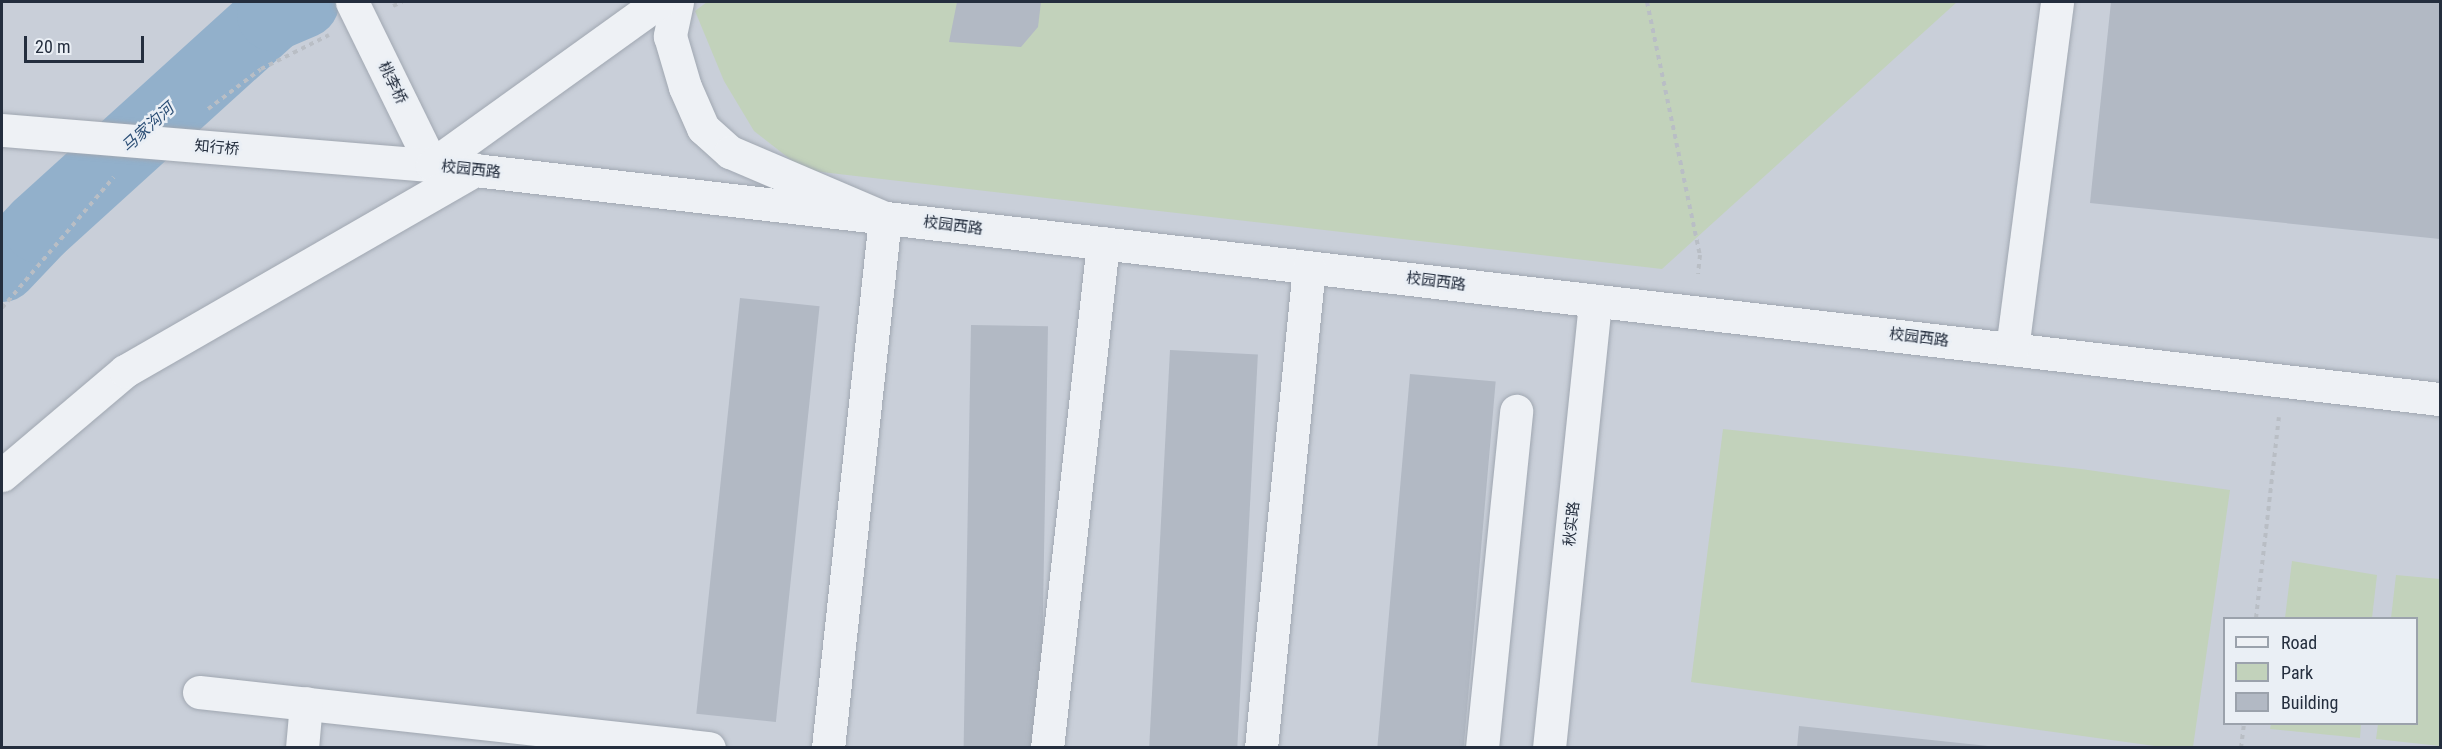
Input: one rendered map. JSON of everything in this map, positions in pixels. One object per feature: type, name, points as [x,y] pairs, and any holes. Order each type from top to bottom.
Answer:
[{"type":"street","name":"桃李桥","points":[[352,2],[432,165]]},
{"type":"street","points":[[432,165],[659,2]]},
{"type":"street","points":[[677,2],[670,36],[685,87],[703,128],[730,152],[885,218],[828,747]]},
{"type":"street","points":[[2012,349],[2057,2]]},
{"type":"street","name":"知行桥","points":[[2,130],[432,165]]},
{"type":"street","name":"校园西路","points":[[432,165],[2440,399]]},
{"type":"street","points":[[2,475],[126,371],[475,170]]},
{"type":"street","points":[[1047,747],[1103,243]]},
{"type":"street","points":[[1261,747],[1309,267]]},
{"type":"street","name":"秋实路","points":[[1549,747],[1595,301]]},
{"type":"street","points":[[1482,747],[1516,411]]},
{"type":"street","points":[[200,692],[306,703],[575,740],[710,747]]},
{"type":"street","points":[[302,747],[306,703]]},
{"type":"path","points":[[1647,2],[1700,255],[1695,312]]},
{"type":"path","points":[[2256,617],[2283,380]]},
{"type":"path","points":[[2241,747],[2244,725]]},
{"type":"shaded area","points":[[2,2],[2440,2],[2440,747],[2,747]]},
{"type":"green space","points":[[707,2],[1957,2],[1662,269],[804,170],[754,131],[724,81],[695,11]]},
{"type":"green space","points":[[1723,429],[2081,469],[2230,490],[2193,747],[2162,747],[1691,682]]},
{"type":"green space","points":[[2292,561],[2377,575],[2372,617],[2285,617]]},
{"type":"green space","points":[[2396,575],[2440,579],[2440,746],[2376,739],[2378,725],[2418,725],[2418,617],[2391,617]]},
{"type":"green space","points":[[2271,725],[2361,725],[2360,738],[2270,729]]},
{"type":"building","points":[[957,2],[1041,2],[1038,27],[1021,47],[949,42]]},
{"type":"building","points":[[2111,2],[2440,2],[2440,239],[2090,203]]},
{"type":"building","points":[[740,298],[820,306],[776,722],[696,714]]},
{"type":"building","points":[[971,325],[1048,326],[1041,748],[964,748]]},
{"type":"building","points":[[1170,350],[1258,355],[1237,748],[1149,748]]},
{"type":"building","points":[[1410,374],[1496,381],[1464,748],[1377,748]]},
{"type":"building","points":[[1799,726],[1988,746],[1988,748],[1797,748]]},
{"type":"waterway","name":"马家沟河","points":[[2,266],[39,227],[273,15],[303,2]]}]
